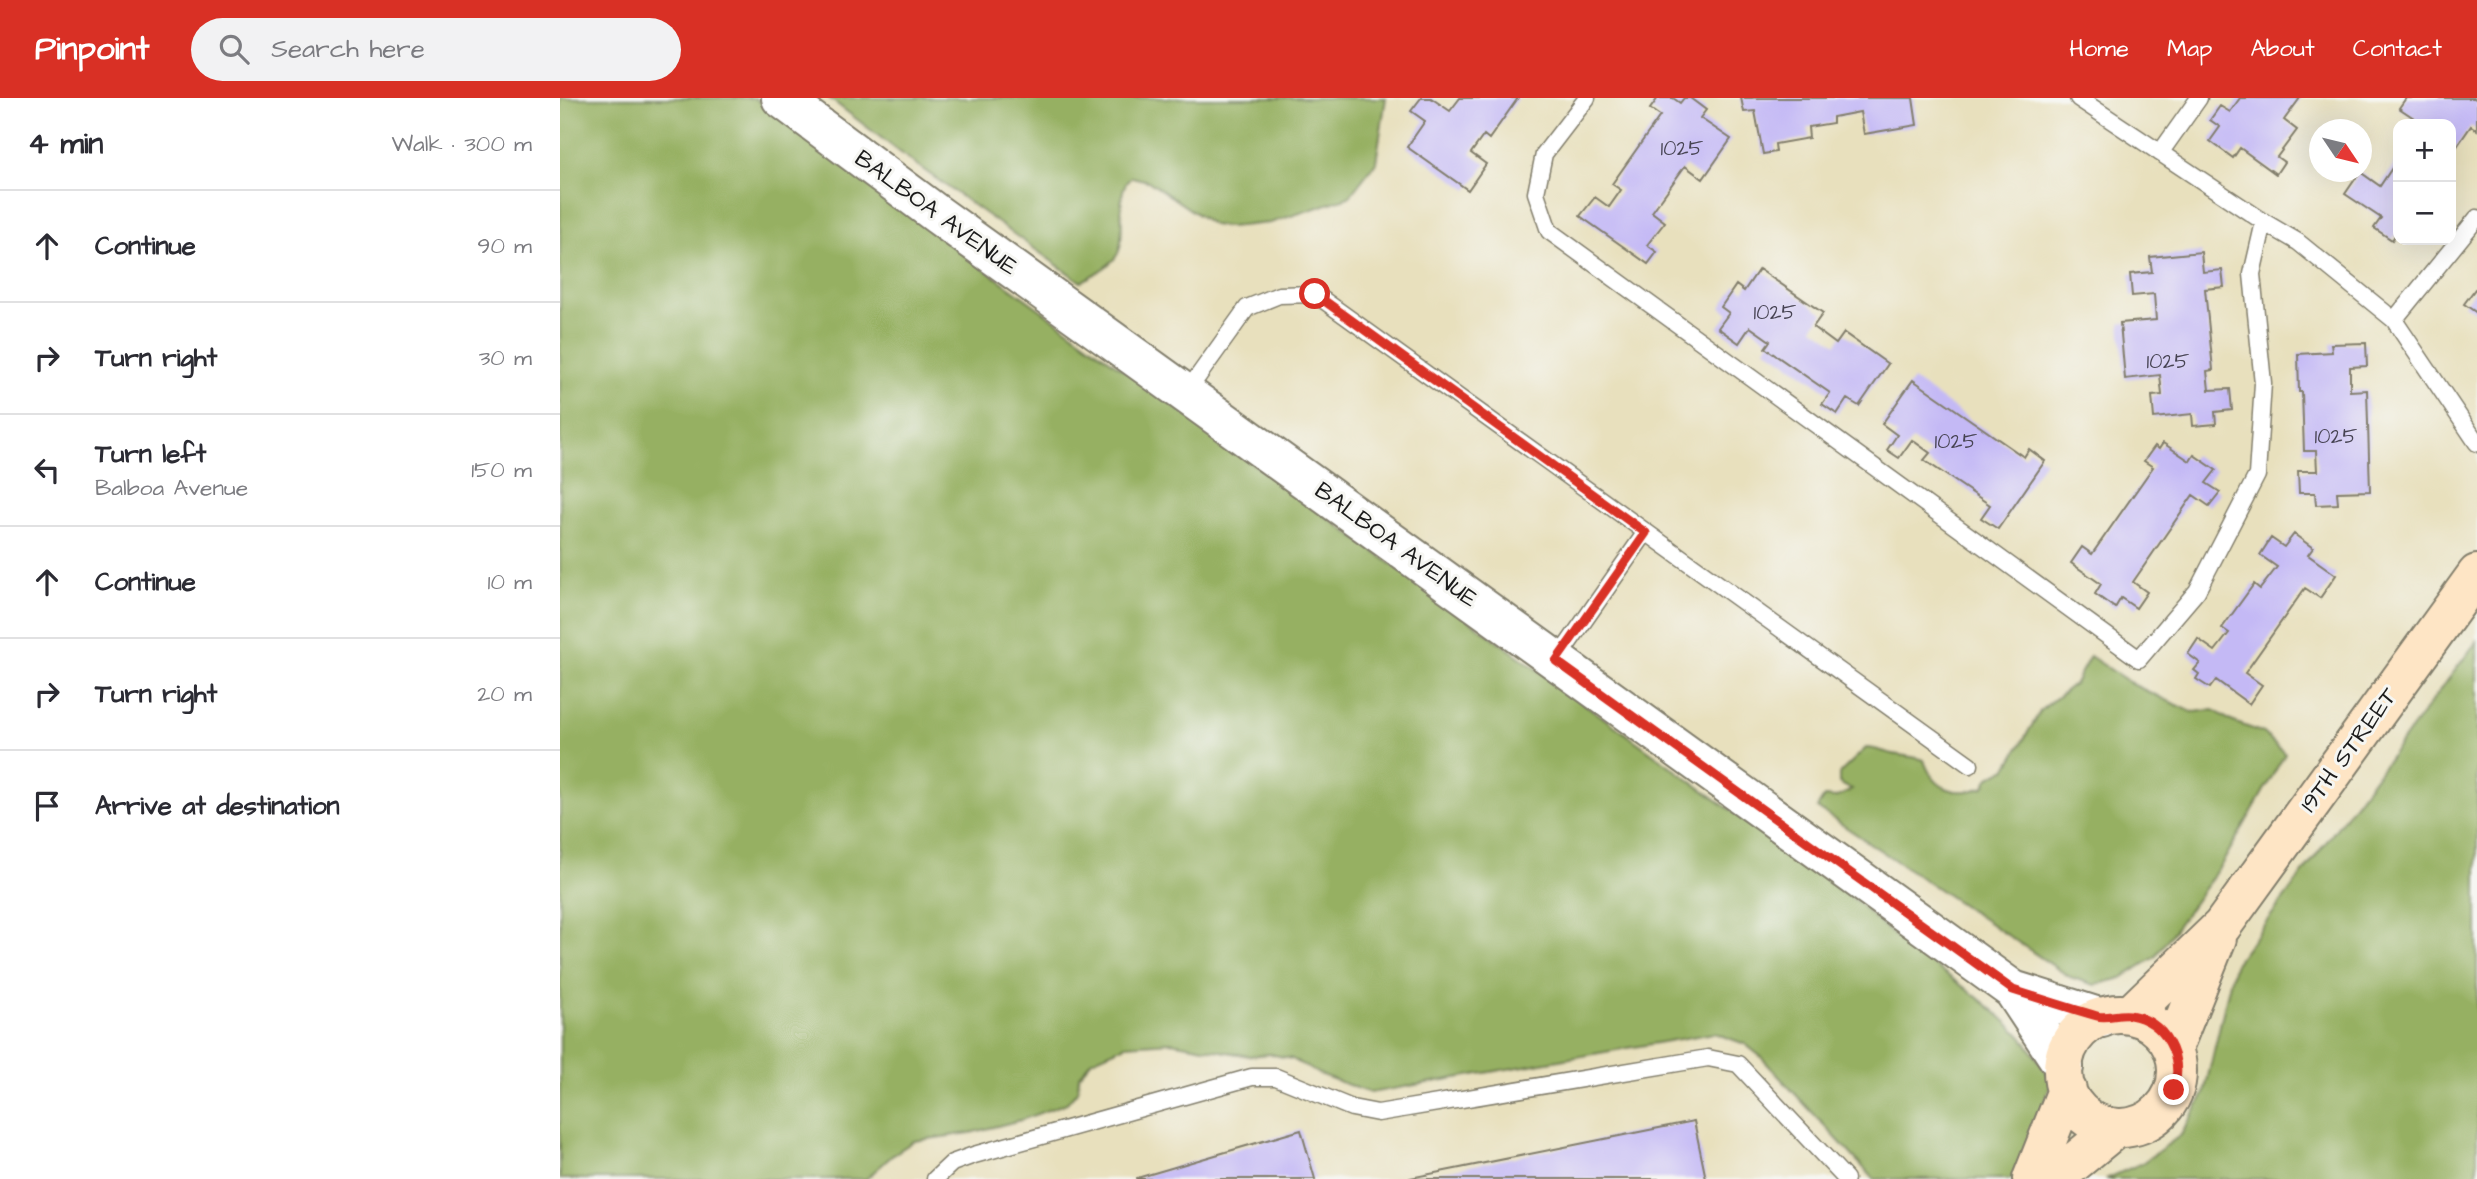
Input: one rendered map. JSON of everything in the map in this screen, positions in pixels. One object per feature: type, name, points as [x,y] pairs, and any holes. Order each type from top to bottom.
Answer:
[{"type":"main road","name":"19TH STREET","points":[[2116,1016],[2222,926],[2477,574]]},
{"type":"main road","name":"19TH STREET","points":[[2173,1048],[2222,926]]},
{"type":"main road","points":[[2032,1179],[2065,1079],[2067,1053],[2076,1037],[2089,1024],[2116,1016],[2155,1026],[2173,1048],[2177,1062],[2177,1080],[2166,1106],[2144,1124],[2130,1128],[2102,1126],[2085,1116],[2073,1103],[2065,1079]]},
{"type":"main road","points":[[2054,1179],[2116,1128]]},
{"type":"street","name":"BALBOA AVENUE","points":[[780,98],[871,167],[2013,990],[2116,1016]]},
{"type":"street","name":"BALBOA AVENUE","points":[[2013,990],[2065,1079]]},
{"type":"lane","points":[[1587,98],[1544,154],[1536,193],[1549,231],[2139,659],[2197,591],[2257,475],[2263,383],[2252,274],[2264,222]]},
{"type":"lane","points":[[2078,98],[2298,242],[2394,320],[2477,443]]},
{"type":"lane","points":[[2160,153],[2199,98]]},
{"type":"lane","points":[[2394,320],[2477,218]]},
{"type":"lane","points":[[1186,393],[1247,308],[1279,295],[1315,294],[1970,765]]},
{"type":"lane","points":[[1556,661],[1646,533]]},
{"type":"lane","points":[[934,1179],[952,1163],[974,1155],[1252,1077],[1276,1077],[1352,1108],[1378,1113],[1709,1058],[1738,1064],[1846,1179]]},
{"type":"green space","points":[[560,98],[755,98],[826,154],[1859,903],[1897,938],[1999,1015],[2022,1038],[2049,1076],[2051,1084],[2025,1155],[2011,1179],[1874,1179],[1760,1056],[1745,1044],[1714,1033],[1370,1093],[1319,1074],[1292,1059],[1270,1054],[1249,1056],[1171,1042],[1126,1045],[1092,1060],[1079,1075],[1078,1090],[1067,1103],[1021,1120],[970,1133],[914,1141],[894,1154],[866,1179],[560,1179]]},
{"type":"green space","points":[[829,98],[1386,98],[1376,162],[1349,197],[1270,223],[1229,227],[1213,225],[1148,181],[1132,177],[1123,191],[1119,251],[1108,265],[1081,282],[914,163]]},
{"type":"green space","points":[[2477,641],[2477,1179],[2106,1179],[2142,1163],[2181,1135],[2204,1094],[2234,965]]},
{"type":"green space","points":[[2090,656],[2134,685],[2192,712],[2214,710],[2231,721],[2264,733],[2285,754],[2223,862],[2155,957],[2122,978],[2095,985],[2070,977],[1817,808],[1824,797],[1835,798],[1852,790],[1839,783],[1839,774],[1866,748],[1924,760],[1928,770],[1940,784],[1955,791],[1984,787],[1989,777],[2007,768],[2041,710],[2075,683]]},
{"type":"building","points":[[1421,98],[1431,98],[1450,111],[1460,98],[1518,98],[1489,139],[1484,135],[1471,153],[1486,164],[1468,190],[1407,147],[1425,121],[1411,111]]},
{"type":"building","points":[[1658,98],[1673,98],[1680,103],[1684,98],[1690,98],[1706,110],[1700,118],[1731,139],[1703,179],[1685,166],[1652,212],[1665,222],[1647,245],[1657,252],[1648,264],[1580,216],[1595,197],[1609,207],[1621,190],[1612,184],[1660,116],[1650,109]]},
{"type":"building","points":[[1741,98],[1913,98],[1917,125],[1864,134],[1860,112],[1833,117],[1833,123],[1808,127],[1809,138],[1775,144],[1776,152],[1763,154],[1755,111],[1744,112]]},
{"type":"building","points":[[2240,98],[2300,98],[2284,120],[2297,130],[2277,157],[2284,162],[2276,174],[2240,148],[2233,158],[2210,141],[2220,127],[2210,120],[2220,106],[2230,112]]},
{"type":"building","points":[[2406,98],[2474,98],[2477,100],[2477,130],[2471,126],[2456,148],[2456,119],[2416,119],[2399,108]]},
{"type":"building","points":[[2393,166],[2392,240],[2374,228],[2381,218],[2345,194],[2353,182],[2372,180],[2380,186]]},
{"type":"building","points":[[2201,252],[2203,272],[2222,270],[2224,287],[2205,289],[2213,370],[2207,371],[2209,390],[2230,389],[2232,410],[2215,412],[2216,424],[2193,426],[2192,414],[2154,418],[2152,396],[2162,395],[2160,375],[2125,379],[2120,323],[2156,320],[2154,294],[2132,296],[2130,274],[2152,272],[2150,257]]},
{"type":"building","points":[[1759,269],[1823,313],[1813,327],[1836,344],[1844,333],[1888,364],[1859,406],[1847,399],[1837,414],[1822,404],[1830,393],[1765,348],[1770,341],[1750,327],[1739,343],[1718,328],[1729,313],[1721,307],[1736,285],[1744,291]]},
{"type":"building","points":[[2475,289],[2477,290],[2477,313],[2464,304]]},
{"type":"building","points":[[2366,343],[2367,366],[2350,367],[2350,391],[2367,390],[2370,491],[2337,492],[2338,504],[2316,505],[2315,493],[2299,493],[2298,471],[2317,471],[2316,451],[2304,451],[2298,354],[2332,352],[2331,344]]},
{"type":"building","points":[[1913,380],[2024,457],[2029,449],[2045,461],[1998,529],[1981,518],[1990,505],[1924,460],[1930,453],[1912,440],[1899,458],[1887,450],[1897,435],[1882,424]]},
{"type":"building","points":[[2163,443],[2190,461],[2194,455],[2216,470],[2206,483],[2220,492],[2209,506],[2193,495],[2133,582],[2147,592],[2136,608],[2121,598],[2115,608],[2095,594],[2101,584],[2071,563],[2082,547],[2092,554],[2153,467],[2144,461],[2155,446],[2159,449]]},
{"type":"building","points":[[2294,534],[2313,548],[2308,555],[2336,575],[2320,598],[2305,588],[2245,673],[2262,685],[2249,704],[2216,680],[2210,688],[2196,679],[2199,674],[2194,670],[2200,663],[2188,654],[2198,639],[2215,651],[2229,633],[2222,628],[2254,584],[2260,589],[2277,567],[2260,555],[2271,538],[2284,547]]},
{"type":"building","points":[[1694,1121],[1706,1179],[1410,1179],[1410,1178]]},
{"type":"building","points":[[1301,1130],[1315,1179],[1137,1179],[1137,1178]]},
{"type":"route","points":[[1315,294],[1646,533],[1556,661],[2013,990],[2102,1018],[2125,1014],[2151,1023],[2171,1044],[2176,1057],[2178,1071],[2174,1090]]}]
